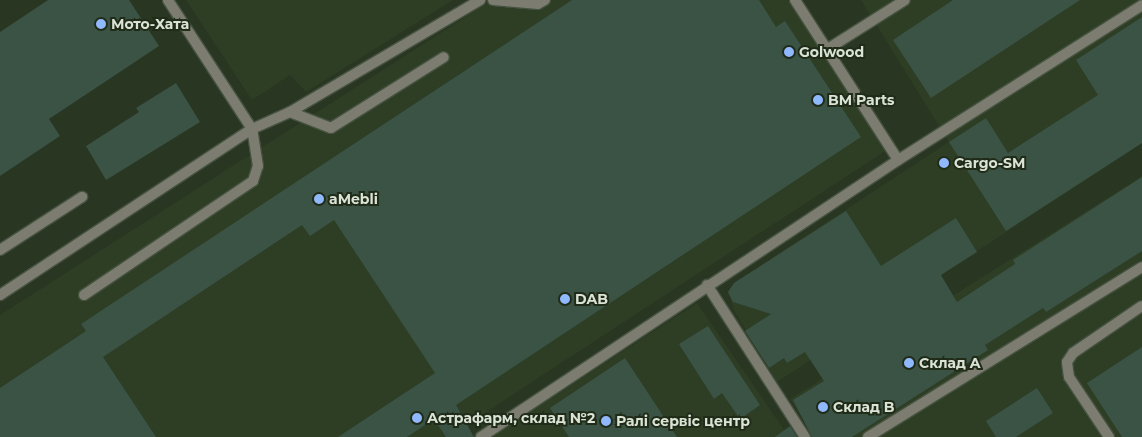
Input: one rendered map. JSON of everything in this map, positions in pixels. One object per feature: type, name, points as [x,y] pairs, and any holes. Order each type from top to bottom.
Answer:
[{"type":"lane","points":[[84,295],[253,181],[258,166],[252,129],[168,0]]},
{"type":"lane","points":[[0,295],[252,129],[290,112],[480,0]]},
{"type":"lane","points":[[493,0],[538,4],[545,0]]},
{"type":"lane","points":[[795,0],[898,160]]},
{"type":"lane","points":[[826,50],[905,0]]},
{"type":"lane","points":[[481,437],[707,285],[898,160],[1142,5]]},
{"type":"lane","points":[[290,112],[331,128],[444,56]]},
{"type":"lane","points":[[0,250],[82,197]]},
{"type":"lane","points":[[868,437],[1142,267]]},
{"type":"lane","points":[[707,285],[805,437]]},
{"type":"lane","points":[[1109,437],[1069,377],[1067,362],[1073,353],[1142,306]]},
{"type":"shaded area","points":[[186,0],[453,0],[306,92],[290,75],[252,100]]},
{"type":"shaded area","points":[[492,0],[801,0],[896,144],[448,437],[0,437],[0,315]]},
{"type":"shaded area","points":[[861,0],[1142,0],[1142,143],[777,382],[735,312],[728,292],[734,283],[949,142]]},
{"type":"shaded area","points":[[1142,176],[1142,437],[815,437],[790,399]]},
{"type":"shaded area","name":"Ралі сервіс центр","points":[[697,303],[789,437],[492,437]]},
{"type":"building","points":[[48,0],[129,0],[159,46],[49,119],[60,136],[0,176],[0,32]]},
{"type":"building","points":[[572,0],[759,0],[776,27],[785,21],[861,137],[456,405],[474,437],[446,437],[434,419],[407,437],[338,437],[435,373],[334,220],[310,236],[302,225],[103,357],[156,437],[0,437],[0,388],[86,331],[81,324]]},
{"type":"building","points":[[953,0],[1080,0],[931,98],[893,40]]},
{"type":"building","points":[[1142,17],[1142,143],[1006,231],[949,142],[986,118],[1008,153],[1098,95],[1076,60]]},
{"type":"building","points":[[176,83],[200,122],[106,180],[86,146],[139,112],[136,108]]},
{"type":"building","points":[[1142,177],[1142,251],[1046,312],[1043,308],[985,345],[988,350],[852,437],[812,437],[793,400],[824,381],[805,352],[787,363],[784,358],[769,368],[745,331],[771,314],[733,302],[728,292],[734,283],[846,211],[881,266],[956,218],[977,252],[941,275],[957,302],[1015,264],[1013,260]]},
{"type":"building","points":[[708,326],[760,405],[740,419],[722,393],[714,399],[679,344]]},
{"type":"building","points":[[1142,347],[1142,437],[1122,437],[1087,383]]},
{"type":"building","points":[[625,358],[677,437],[569,437],[550,408]]},
{"type":"building","points":[[1037,388],[1053,413],[1016,437],[996,437],[986,421]]},
{"type":"building","points":[[790,426],[797,437],[775,437]]},
{"type":"place","name":"Мото-Хата","points":[[101,24]]},
{"type":"place","name":"Golwood","points":[[789,52]]},
{"type":"place","name":"BM Parts","points":[[818,100]]},
{"type":"place","name":"Cargo-SM","points":[[944,163]]},
{"type":"place","name":"aMebli","points":[[319,199]]},
{"type":"place","name":"DAB","points":[[565,299]]},
{"type":"place","name":"Склад A","points":[[909,363]]},
{"type":"place","name":"Склад B","points":[[823,407]]},
{"type":"place","name":"Астрафарм, склад №2","points":[[417,418]]},
{"type":"place","name":"Ралі сервіс центр","points":[[606,421]]}]
